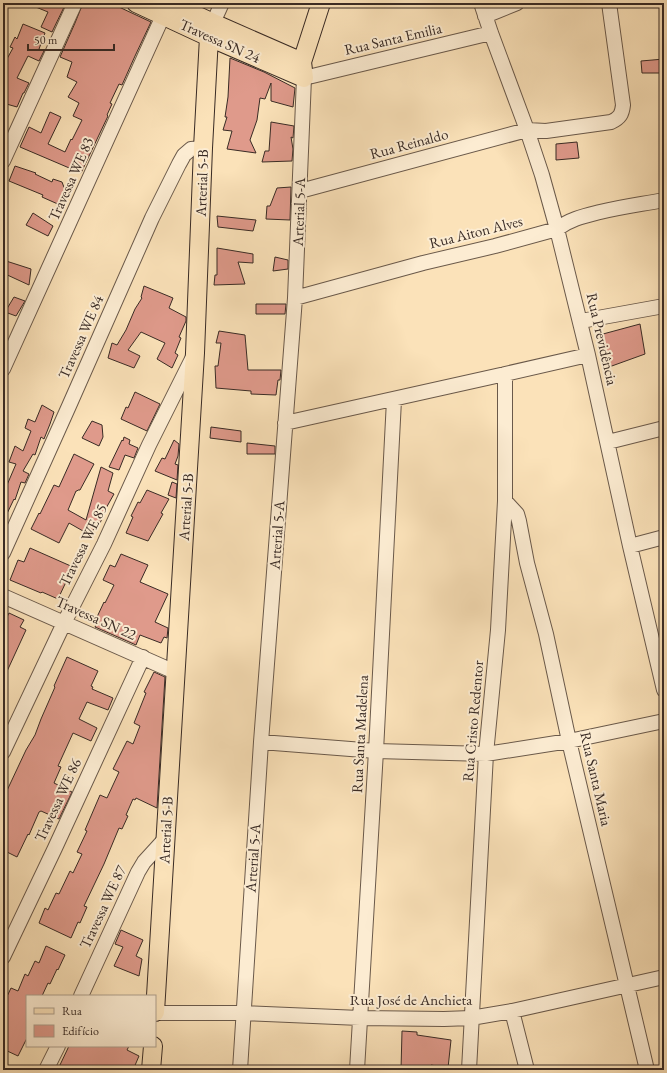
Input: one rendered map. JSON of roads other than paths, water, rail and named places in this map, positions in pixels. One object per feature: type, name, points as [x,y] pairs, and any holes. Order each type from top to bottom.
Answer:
[{"type":"main road","name":"Travessa SN 24","points":[[136,3],[167,7],[211,30],[303,70]]},
{"type":"main road","name":"Arterial 5-A","points":[[303,70],[321,3]]},
{"type":"main road","name":"Arterial 5-B","points":[[156,996],[195,353],[203,148],[211,30]]},
{"type":"street","points":[[3,161],[75,3]]},
{"type":"street","name":"Arterial 5-B","points":[[211,30],[222,3]]},
{"type":"street","points":[[483,9],[517,3]]},
{"type":"street","points":[[600,3],[612,25]]},
{"type":"street","points":[[609,3],[612,25]]},
{"type":"street","name":"Travessa WE 83","points":[[3,369],[167,7]]},
{"type":"street","name":"Rua Previdência","points":[[483,9],[527,130],[557,228],[581,321],[630,546],[659,646],[664,690]]},
{"type":"street","name":"Rua Reinaldo","points":[[300,190],[527,130],[546,131],[617,120],[622,112],[623,105],[612,25]]},
{"type":"street","name":"Rua Santa Emilia","points":[[303,70],[491,33]]},
{"type":"street","name":"Arterial 5-A","points":[[240,1070],[261,742],[295,298],[300,190],[303,70]]},
{"type":"street","name":"Travessa WE 84","points":[[3,553],[152,218],[184,156],[191,149],[203,148]]},
{"type":"street","name":"Rua Aiton Alves","points":[[295,298],[423,263],[495,246],[557,228],[564,223],[579,217],[664,200]]},
{"type":"street","points":[[581,321],[664,306]]},
{"type":"street","name":"Travessa WE 85","points":[[3,752],[64,623],[104,544],[149,445],[195,353]]},
{"type":"street","points":[[285,423],[394,400],[588,355]]},
{"type":"street","name":"Rua Cristo Redentor","points":[[469,1070],[486,754],[498,630],[504,501],[505,374]]},
{"type":"street","name":"Rua Santa Madelena","points":[[357,1070],[376,751],[394,400]]},
{"type":"street","points":[[608,442],[664,428]]},
{"type":"street","name":"Rua Santa Maria","points":[[504,501],[517,514],[519,521],[527,563],[546,634],[569,741],[647,1070]]},
{"type":"street","points":[[630,546],[664,537]]},
{"type":"street","name":"Travessa SN 22","points":[[3,596],[175,672]]},
{"type":"street","name":"Travessa WE 86","points":[[3,957],[143,657]]},
{"type":"street","points":[[261,742],[376,751],[486,754],[569,741],[664,721]]},
{"type":"street","name":"Travessa WE 87","points":[[81,995],[138,872],[144,862],[165,839]]},
{"type":"street","name":"Rua José de Anchieta","points":[[156,1013],[243,1013],[360,1018],[471,1018],[664,977]]},
{"type":"street","points":[[512,1010],[527,1070]]},
{"type":"street","points":[[46,1070],[58,1047]]}]
